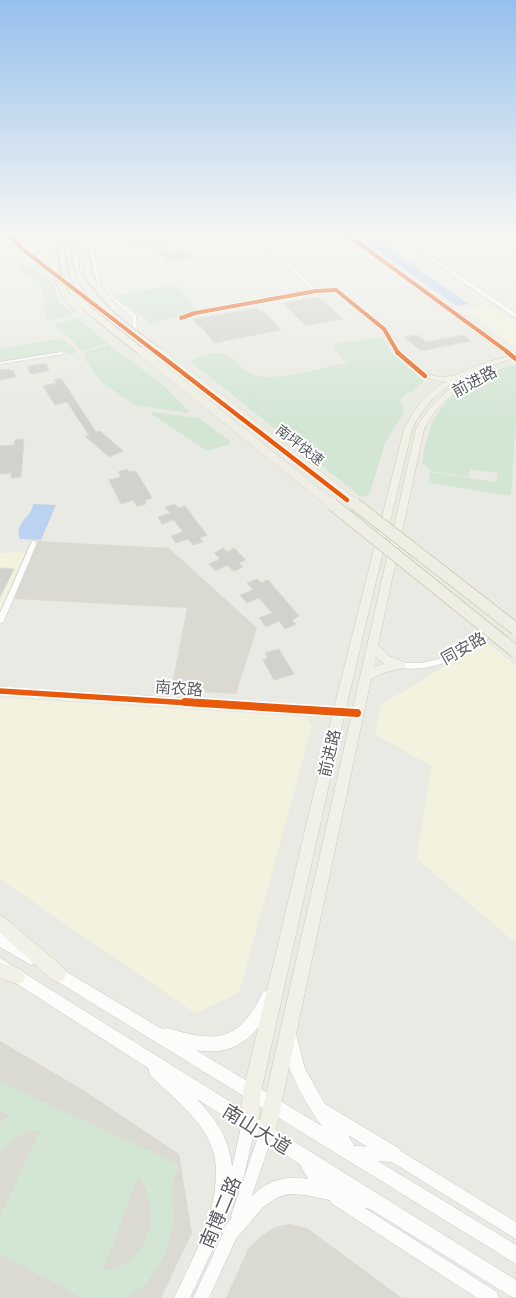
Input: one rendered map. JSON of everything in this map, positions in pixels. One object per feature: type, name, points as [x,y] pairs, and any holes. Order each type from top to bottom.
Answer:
[{"type":"highway","points":[[66,297],[82,312],[125,340]]},
{"type":"highway","name":"南坪快速","points":[[76,297],[89,310],[125,340],[516,652]]},
{"type":"highway","name":"南坪快速","points":[[92,297],[101,307],[516,629]]},
{"type":"highway","points":[[104,297],[158,342],[181,369]]},
{"type":"main road","points":[[487,297],[516,316]]},
{"type":"main road","name":"前进路","points":[[249,1124],[252,1092],[338,712],[405,438],[415,414],[434,392],[469,374],[515,361]]},
{"type":"main road","name":"前进路","points":[[266,1134],[274,1105],[364,679],[420,429],[437,403],[458,386],[469,374]]},
{"type":"main road","points":[[425,376],[440,379],[469,374]]},
{"type":"main road","points":[[425,376],[433,382],[434,392]]},
{"type":"main road","points":[[372,645],[385,659],[400,665]]},
{"type":"main road","points":[[364,679],[383,668],[400,665]]},
{"type":"main road","points":[[0,923],[58,974]]},
{"type":"main road","name":"南山大道","points":[[0,939],[274,1105],[516,1255]]},
{"type":"main road","points":[[147,1028],[177,1038],[199,1042],[229,1042],[241,1037],[253,1025],[264,1006],[282,961]]},
{"type":"main road","name":"南山大道","points":[[0,965],[249,1124],[516,1290]]},
{"type":"main road","points":[[0,970],[17,976]]},
{"type":"main road","points":[[290,1028],[295,1066],[305,1087],[351,1153]]},
{"type":"main road","points":[[138,1054],[199,1111],[217,1135],[226,1173],[224,1228]]},
{"type":"main road","points":[[317,1105],[394,1156]]},
{"type":"main road","points":[[224,1228],[274,1190],[288,1186],[306,1187],[375,1202]]},
{"type":"street","points":[[84,297],[347,500]]},
{"type":"street","points":[[110,297],[134,316],[136,337]]},
{"type":"street","points":[[181,318],[195,313],[285,297]]},
{"type":"street","points":[[345,297],[384,329],[397,353],[425,376]]},
{"type":"street","points":[[430,297],[515,361]]},
{"type":"street","points":[[0,364],[61,353]]},
{"type":"street","points":[[0,621],[34,543]]},
{"type":"street","name":"同安路","points":[[503,625],[516,618]]},
{"type":"street","name":"同安路","points":[[400,665],[423,666],[447,659],[495,630]]},
{"type":"street","name":"南农路","points":[[0,691],[357,713]]},
{"type":"street","name":"南博二路","points":[[201,1298],[224,1228],[249,1124]]},
{"type":"street","name":"南博二路","points":[[182,1298],[250,1186],[266,1134]]},
{"type":"street","points":[[351,1153],[394,1156],[516,1231]]},
{"type":"street","points":[[303,1158],[328,1193],[491,1298]]},
{"type":"shaded area","points":[[43,297],[56,297],[71,311],[73,316],[48,321]]},
{"type":"shaded area","points":[[117,297],[186,297],[197,310],[152,325]]},
{"type":"shaded area","points":[[489,304],[516,323],[516,345],[513,346],[463,309]]},
{"type":"shaded area","points":[[77,318],[107,343],[81,352],[72,340],[54,326]]},
{"type":"shaded area","points":[[383,338],[390,350],[424,381],[400,400],[404,411],[385,444],[369,495],[361,497],[191,362],[204,355],[222,354],[233,359],[248,372],[264,377],[275,377],[347,363],[333,347],[335,344]]},
{"type":"shaded area","points":[[58,339],[65,340],[77,352],[70,355],[62,351],[0,362],[0,348]]},
{"type":"shaded area","points":[[108,344],[161,383],[189,411],[187,413],[135,405],[103,383],[92,371],[84,353]]},
{"type":"shaded area","points":[[516,365],[516,422],[511,496],[428,483],[430,472],[497,482],[497,473],[470,469],[468,477],[431,471],[422,463],[430,429],[436,416],[453,395],[476,379]]},
{"type":"shaded area","points":[[150,413],[199,418],[229,440],[229,444],[207,451]]},
{"type":"shaded area","points":[[38,541],[169,548],[257,628],[236,694],[171,690],[187,608],[14,599]]},
{"type":"shaded area","points":[[26,552],[0,611],[0,553]]},
{"type":"shaded area","points":[[485,641],[516,666],[516,943],[417,859],[431,766],[375,734],[381,705]]},
{"type":"shaded area","points":[[0,698],[307,717],[312,726],[239,993],[195,1013],[0,879]]},
{"type":"shaded area","points":[[0,1041],[85,1091],[179,1154],[192,1233],[161,1298],[0,1298]]},
{"type":"shaded area","points":[[0,1082],[180,1165],[171,1188],[173,1215],[169,1242],[159,1266],[152,1276],[133,1293],[122,1298],[83,1298],[0,1254],[0,1216],[40,1131],[28,1132],[17,1137],[0,1153],[0,1123],[10,1115],[0,1110]],"holes":[[[138,1177],[146,1190],[150,1204],[151,1220],[148,1235],[141,1248],[131,1259],[119,1267],[103,1270]]]},
{"type":"shaded area","points":[[290,1224],[307,1228],[402,1298],[226,1298],[248,1249],[261,1236],[275,1227]]},
{"type":"water","points":[[444,297],[458,297],[468,304],[457,306]]},
{"type":"water","points":[[33,504],[56,505],[41,540],[20,539],[19,528],[30,513]]},
{"type":"building","points":[[319,297],[343,319],[306,326],[283,303]]},
{"type":"building","points":[[257,308],[260,312],[263,311],[281,330],[214,343],[193,319]]},
{"type":"building","points":[[417,335],[426,342],[463,335],[471,341],[421,351],[404,337]]},
{"type":"building","points":[[46,364],[49,371],[30,374],[28,366]]},
{"type":"building","points":[[9,369],[10,371],[13,370],[16,377],[0,380],[0,370]]},
{"type":"building","points":[[61,378],[96,432],[100,431],[123,451],[109,457],[85,436],[89,435],[67,402],[55,405],[43,386],[56,383],[54,380]]},
{"type":"building","points":[[24,439],[21,477],[11,478],[12,473],[0,474],[0,446],[14,445],[15,440]]},
{"type":"building","points":[[127,469],[129,472],[136,471],[152,498],[145,500],[146,504],[137,506],[133,500],[121,504],[109,480],[121,477],[118,472]]},
{"type":"building","points":[[175,504],[178,508],[185,506],[207,535],[200,538],[203,542],[193,545],[188,539],[176,543],[171,536],[183,532],[174,520],[162,524],[158,517],[170,513],[165,507]]},
{"type":"building","points":[[223,548],[227,552],[234,548],[246,560],[239,563],[243,567],[234,571],[227,565],[216,571],[209,564],[220,559],[214,553]]},
{"type":"building","points":[[0,568],[14,569],[0,597]]},
{"type":"building","points":[[257,579],[261,583],[268,580],[299,616],[292,620],[296,624],[285,629],[279,621],[266,627],[259,618],[272,613],[259,598],[247,603],[240,595],[253,590],[247,583]]},
{"type":"building","points":[[279,649],[294,674],[274,680],[263,660],[268,658],[265,653]]},
{"type":"cycle path","points":[[84,297],[347,500]]},
{"type":"cycle path","points":[[181,318],[195,313],[285,297]]},
{"type":"cycle path","points":[[344,297],[384,329],[397,353],[425,376]]},
{"type":"cycle path","points":[[431,297],[516,359]]},
{"type":"cycle path","points":[[0,691],[357,713]]}]
